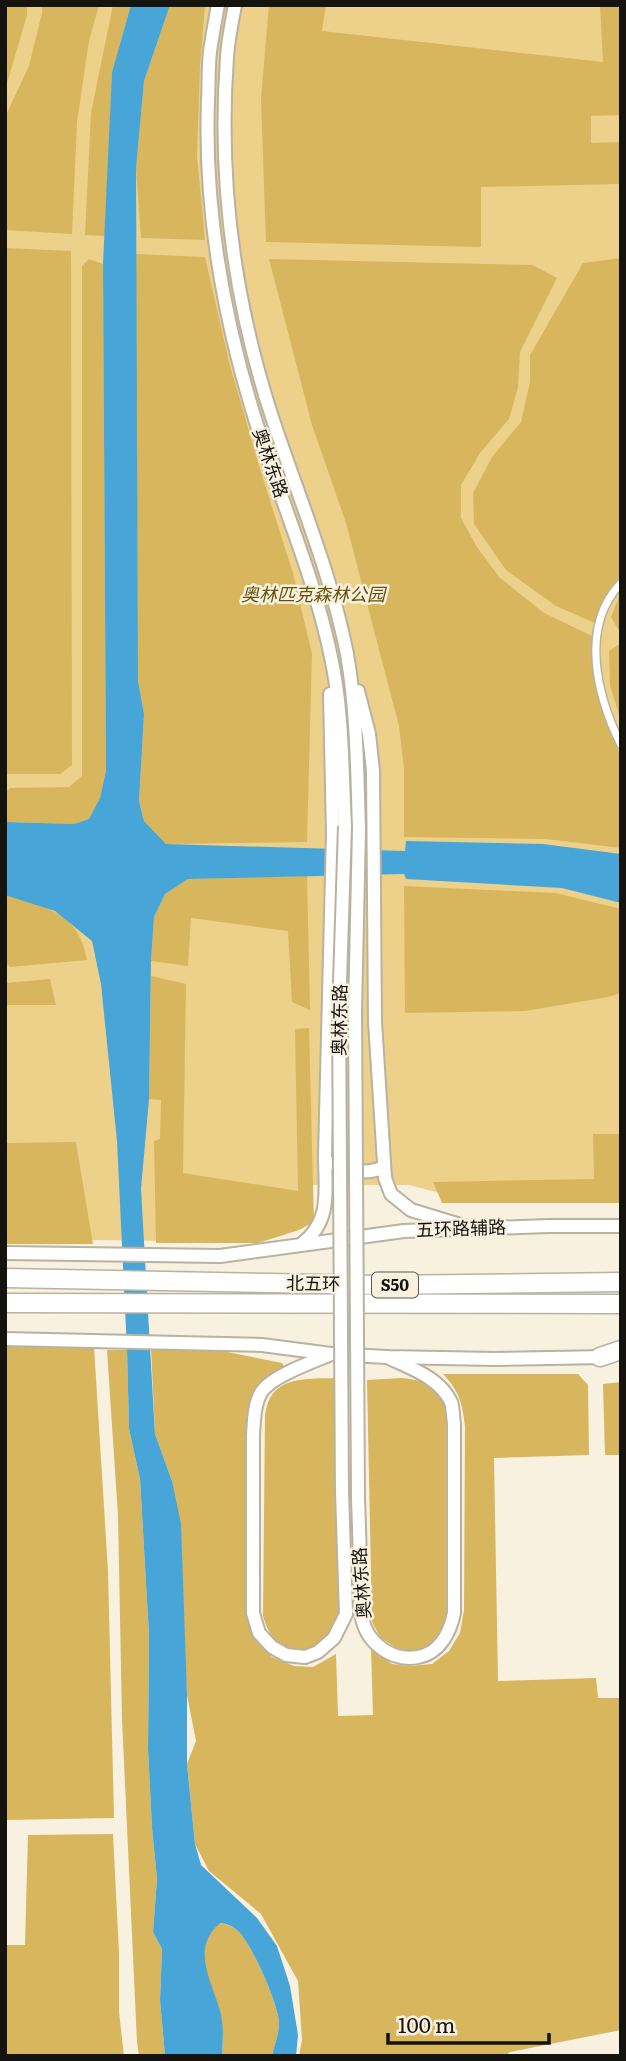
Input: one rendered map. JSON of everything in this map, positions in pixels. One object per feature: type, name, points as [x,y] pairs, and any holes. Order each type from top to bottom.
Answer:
[{"type":"highway","name":"北五环","points":[[5,1278],[379,1285],[621,1282]]},
{"type":"highway","name":"北五环","points":[[5,1303],[621,1304]]},
{"type":"highway","points":[[600,1357],[621,1350]]},
{"type":"main road","name":"奥林东路","points":[[218,5],[210,53],[207,133],[211,210],[221,286],[255,419],[317,598],[332,658],[340,717],[345,826],[339,1013],[342,1491],[346,1614],[334,1638],[318,1652],[304,1657],[286,1655],[272,1647],[259,1633],[253,1613],[255,1409],[262,1391],[284,1374],[331,1354]]},
{"type":"main road","name":"奥林东路","points":[[235,5],[227,55],[224,133],[228,209],[238,284],[271,414],[333,596],[346,654],[356,721],[359,828],[355,1011],[358,1498],[362,1618],[371,1640],[386,1652],[397,1656],[417,1657],[429,1653],[443,1640],[451,1627],[454,1613],[454,1424],[452,1404],[442,1389],[432,1379],[387,1357]]},
{"type":"main road","points":[[346,654],[369,734],[373,772],[375,1022],[383,1167],[391,1194],[411,1210],[470,1228]]},
{"type":"main road","points":[[302,1244],[314,1235],[322,1221],[326,1202],[333,834],[329,717],[332,658]]},
{"type":"main road","points":[[325,1156],[338,1168],[376,1171],[383,1167]]},
{"type":"main road","name":"五环路辅路","points":[[5,1253],[220,1256],[404,1231],[621,1226]]},
{"type":"main road","points":[[5,1339],[262,1345],[331,1354],[387,1357],[495,1359],[621,1356]]},
{"type":"street","points":[[621,583],[610,594],[595,634],[603,698],[621,745]]},
{"type":"green space","name":"奥林匹克森林公园","points":[[5,5],[621,5],[621,1200],[467,1200],[409,1185],[313,1185],[254,1242],[5,1239]]},
{"type":"shaded area","points":[[5,5],[27,5],[27,15],[5,84]]},
{"type":"shaded area","points":[[42,5],[99,5],[89,41],[77,122],[72,234],[5,230],[5,117],[29,66]]},
{"type":"shaded area","points":[[113,5],[131,5],[112,72],[105,236],[85,235],[91,113]]},
{"type":"shaded area","points":[[170,5],[205,5],[197,156],[205,240],[141,238],[136,169],[144,81]]},
{"type":"shaded area","points":[[269,5],[326,5],[322,31],[603,62],[600,5],[621,5],[621,115],[591,116],[591,143],[621,142],[621,189],[620,184],[481,187],[481,247],[266,242],[261,99]]},
{"type":"shaded area","points":[[5,248],[71,251],[72,765],[60,774],[7,774]]},
{"type":"shaded area","points":[[135,254],[205,257],[229,362],[293,573],[312,654],[307,842],[166,844],[144,821],[139,801],[144,714],[138,682]]},
{"type":"shaded area","points":[[621,258],[621,576],[612,586],[595,623],[556,606],[506,570],[474,524],[473,493],[492,457],[521,422],[530,382],[530,355],[583,263]]},
{"type":"shaded area","points":[[89,259],[103,264],[106,771],[100,798],[89,819],[74,824],[5,822],[5,793],[10,788],[69,787],[82,776],[82,266]]},
{"type":"shaded area","points":[[269,259],[533,265],[557,278],[520,352],[518,387],[509,419],[480,453],[461,485],[461,518],[477,547],[499,577],[544,613],[592,636],[594,678],[604,716],[621,757],[621,848],[546,839],[404,837],[404,768],[399,726],[346,523],[312,425]]},
{"type":"shaded area","points":[[621,592],[621,630],[611,617]]},
{"type":"shaded area","points":[[621,645],[621,721],[610,686],[609,651]]},
{"type":"shaded area","points":[[307,876],[310,1010],[292,1002],[288,931],[191,918],[188,966],[151,961],[154,917],[165,894],[188,879]]},
{"type":"shaded area","points":[[404,886],[556,893],[621,909],[621,993],[525,1011],[405,1013]]},
{"type":"shaded area","points":[[8,895],[48,909],[69,922],[83,944],[87,960],[10,967],[5,962],[5,903]]},
{"type":"shaded area","points":[[151,976],[186,984],[183,1173],[298,1191],[295,1029],[309,1028],[314,1222],[299,1230],[258,1243],[156,1243],[154,1141],[160,1139],[161,1100],[149,1099]]},
{"type":"shaded area","points":[[50,979],[56,1005],[5,1005],[5,983]]},
{"type":"shaded area","points":[[593,1134],[621,1134],[621,1203],[442,1203],[433,1182],[594,1179]]},
{"type":"shaded area","points":[[76,1142],[93,1244],[5,1244],[5,1143]]},
{"type":"shaded area","points":[[5,1347],[94,1347],[108,1571],[114,1818],[5,1820]]},
{"type":"shaded area","points":[[151,1348],[207,1348],[282,1363],[285,1368],[259,1387],[257,1640],[272,1657],[294,1666],[313,1667],[336,1654],[338,1716],[373,1715],[371,1649],[392,1664],[432,1664],[449,1651],[460,1633],[464,1610],[465,1426],[459,1397],[443,1374],[578,1374],[588,1385],[589,1455],[494,1458],[498,1681],[596,1678],[598,1698],[621,1698],[621,2030],[510,2052],[505,2056],[299,2056],[302,2040],[298,1981],[261,1914],[209,1871],[195,1844],[187,1764],[196,1741],[187,1695],[172,1481],[155,1434]]},
{"type":"shaded area","points":[[107,1350],[127,1350],[129,1429],[140,1479],[149,1635],[148,1749],[157,1879],[153,1932],[162,1949],[160,2000],[165,2056],[139,2056],[137,2042],[122,1719],[118,1516]]},
{"type":"shaded area","points":[[335,1378],[341,1617],[333,1633],[327,1638],[310,1649],[292,1651],[284,1648],[271,1635],[263,1616],[265,1415],[270,1398],[282,1386],[299,1380]]},
{"type":"shaded area","points":[[402,1378],[433,1386],[450,1413],[451,1607],[440,1638],[429,1647],[415,1652],[396,1648],[380,1637],[372,1622],[367,1380]]},
{"type":"shaded area","points":[[621,1382],[621,1455],[605,1455],[603,1384]]},
{"type":"shaded area","points":[[113,1834],[119,2012],[124,2056],[5,2056],[5,1945],[25,1945],[28,1835]]},
{"type":"shaded area","points":[[219,1923],[239,1932],[270,1990],[279,2023],[272,2056],[222,2056],[221,2025],[205,1964],[209,1935]]},
{"type":"water","points":[[131,5],[170,5],[144,81],[136,169],[138,681],[144,714],[139,801],[144,821],[166,844],[405,851],[406,841],[543,844],[621,854],[621,903],[562,888],[406,879],[404,874],[188,879],[165,894],[154,917],[149,1099],[141,1189],[155,1434],[172,1481],[181,1524],[187,1764],[195,1844],[201,1865],[257,1918],[277,1946],[290,1986],[298,2035],[296,2056],[272,2056],[279,2023],[270,1990],[239,1932],[220,1923],[211,1933],[205,1954],[221,2016],[222,2056],[165,2056],[160,2000],[162,1949],[153,1932],[157,1879],[148,1749],[149,1635],[140,1479],[129,1429],[117,1141],[101,984],[92,941],[55,911],[5,895],[5,822],[74,824],[89,819],[100,798],[106,771],[103,264],[112,72]]}]
